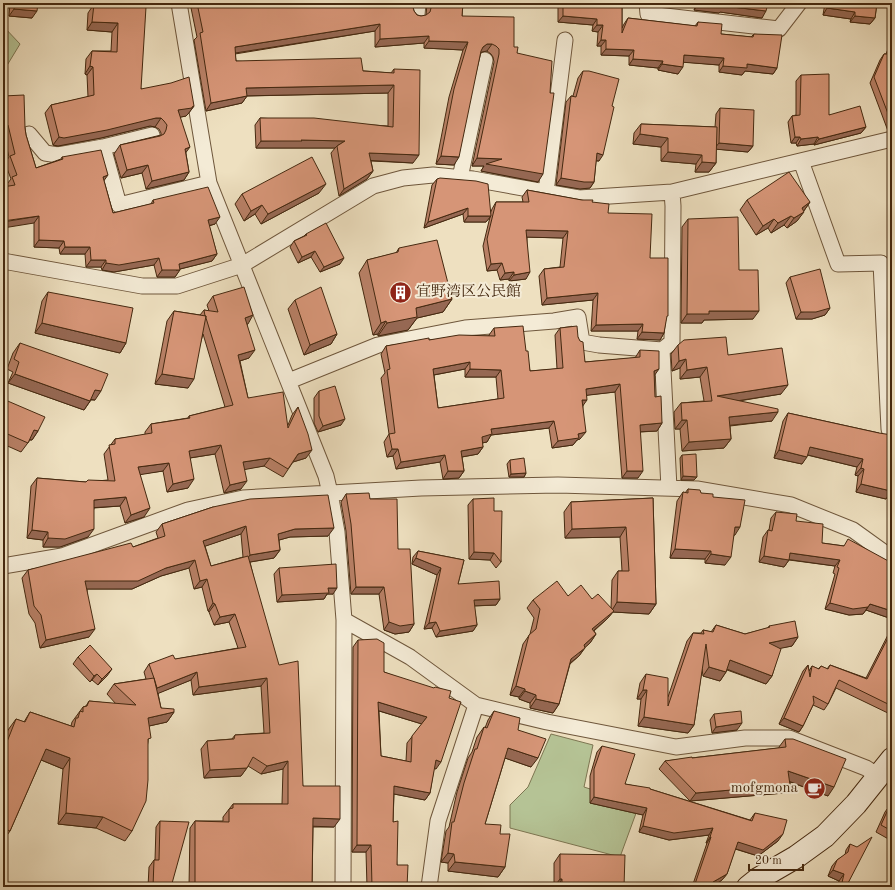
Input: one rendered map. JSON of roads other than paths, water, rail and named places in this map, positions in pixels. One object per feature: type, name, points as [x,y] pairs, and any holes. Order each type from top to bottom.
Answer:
[{"type":"street","points":[[179,3],[209,183],[289,381],[326,476],[330,493],[337,532],[344,620],[343,887]]},
{"type":"street","points":[[646,3],[648,14],[779,29],[799,3]]},
{"type":"street","points":[[546,192],[566,40]]},
{"type":"street","points":[[460,178],[486,60]]},
{"type":"street","points":[[29,134],[45,153],[58,155],[152,135]]},
{"type":"street","points":[[3,261],[142,286],[177,286],[242,265],[373,186],[403,178],[433,175],[460,178],[579,198],[672,192],[892,139]]},
{"type":"street","points":[[103,146],[119,205],[209,183]]},
{"type":"street","points":[[801,161],[838,264],[881,263],[890,429],[892,430]]},
{"type":"street","points":[[289,381],[378,345],[465,328],[554,321],[578,317],[582,342],[599,345],[662,350],[672,342],[672,192]]},
{"type":"street","points":[[662,350],[669,488]]},
{"type":"street","points":[[3,566],[62,556],[188,510],[243,498],[421,488],[558,485],[697,489],[791,505],[853,530],[892,558]]},
{"type":"street","points":[[344,620],[410,657],[476,705],[547,722],[676,746],[745,738],[789,738],[866,768],[886,768]]},
{"type":"street","points":[[429,887],[438,821],[476,705]]},
{"type":"street","points":[[748,887],[758,879],[796,857],[825,836],[856,804],[886,768]]},
{"type":"place","name":"宜野湾区公民館","points":[[401,292]]},
{"type":"place","name":"mofgmona","points":[[814,788]]}]
